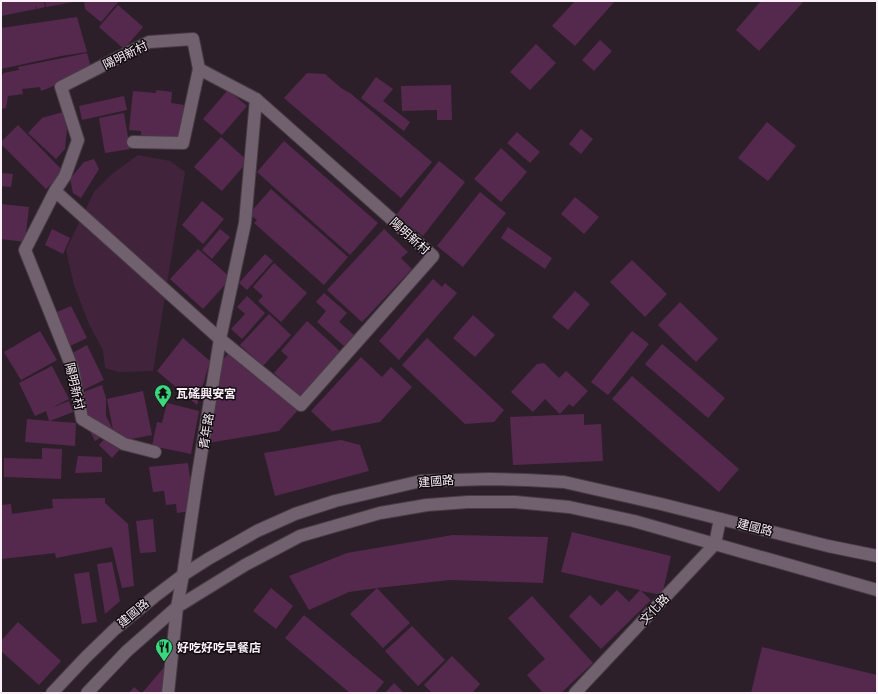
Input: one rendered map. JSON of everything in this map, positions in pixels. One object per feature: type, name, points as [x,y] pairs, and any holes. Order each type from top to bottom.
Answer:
[{"type":"street","name":"陽明新村","points":[[55,192],[220,339],[302,405],[433,256],[256,99],[200,69],[193,39],[149,42],[61,87],[78,140],[65,176],[55,192],[25,250],[73,370],[82,419],[124,444],[155,452]]},
{"type":"street","points":[[133,142],[183,143],[200,69]]},
{"type":"street","name":"青年路","points":[[168,693],[177,607],[220,339],[245,223],[256,99]]},
{"type":"street","name":"建國路","points":[[52,693],[115,629],[154,596],[183,575],[257,531],[295,514],[335,501],[421,481],[489,479],[564,482],[877,556]]},
{"type":"street","name":"建國路","points":[[87,693],[127,651],[177,607],[245,565],[300,536],[380,513],[426,505],[468,502],[515,502],[569,507],[634,521],[877,590]]},
{"type":"street","points":[[715,544],[720,519]]},
{"type":"street","name":"文化路","points":[[575,693],[715,544]]},
{"type":"shaded area","points":[[138,155],[170,161],[185,172],[153,371],[118,372],[105,368],[103,350],[89,324],[74,285],[66,250],[94,192],[112,174]]},
{"type":"building","points":[[1,1],[44,1],[45,7],[37,9],[35,4],[36,9],[1,16]]},
{"type":"building","points":[[45,1],[72,1],[73,2],[46,7]]},
{"type":"building","points":[[84,1],[119,1],[101,22],[85,9]]},
{"type":"building","points":[[575,1],[615,1],[575,46],[552,26]]},
{"type":"building","points":[[761,1],[804,1],[759,51],[736,30]]},
{"type":"building","points":[[118,5],[143,27],[124,49],[99,27]]},
{"type":"building","points":[[77,17],[87,52],[1,69],[1,28]]},
{"type":"building","points":[[600,40],[612,51],[594,71],[582,60]]},
{"type":"building","points":[[536,44],[556,63],[530,90],[510,72]]},
{"type":"building","points":[[87,53],[92,71],[41,91],[40,87],[22,89],[23,94],[8,96],[6,108],[1,109],[1,75],[3,75],[3,73],[19,70],[18,67]]},
{"type":"building","points":[[307,73],[325,74],[341,88],[350,93],[432,162],[401,198],[284,98]]},
{"type":"building","points":[[376,77],[393,89],[383,101],[410,122],[404,131],[361,98]]},
{"type":"building","points":[[451,85],[452,120],[437,120],[437,110],[402,111],[401,86]]},
{"type":"building","points":[[156,90],[172,92],[171,103],[184,105],[180,138],[141,135],[141,131],[129,130],[133,91],[156,93]]},
{"type":"building","points":[[228,90],[247,106],[222,135],[203,119]]},
{"type":"building","points":[[124,96],[127,110],[82,120],[79,106]]},
{"type":"building","points":[[63,112],[67,129],[65,149],[56,159],[28,133],[42,118]]},
{"type":"building","points":[[124,113],[130,149],[105,153],[99,118]]},
{"type":"building","points":[[767,122],[796,146],[768,181],[738,158]]},
{"type":"building","points":[[18,125],[64,172],[46,189],[1,144],[1,142]]},
{"type":"building","points":[[581,129],[593,139],[581,154],[569,144]]},
{"type":"building","points":[[517,132],[540,152],[530,163],[507,143]]},
{"type":"building","points":[[221,137],[248,161],[222,191],[194,167]]},
{"type":"building","points":[[284,141],[378,223],[350,255],[257,172]]},
{"type":"building","points":[[501,148],[527,172],[501,202],[474,179]]},
{"type":"building","points":[[94,159],[99,169],[81,198],[73,193],[70,179],[84,162]]},
{"type":"building","points":[[439,161],[465,182],[423,236],[396,215]]},
{"type":"building","points":[[1,173],[13,174],[11,187],[1,186]]},
{"type":"building","points":[[271,189],[348,257],[324,285],[254,223],[257,220],[249,214]]},
{"type":"building","points":[[480,192],[506,213],[463,267],[437,246]]},
{"type":"building","points":[[575,197],[599,217],[584,234],[561,214]]},
{"type":"building","points":[[202,201],[224,219],[203,244],[182,225]]},
{"type":"building","points":[[1,204],[29,207],[25,242],[1,239]]},
{"type":"building","points":[[508,227],[552,258],[545,269],[501,238]]},
{"type":"building","points":[[52,229],[70,238],[63,254],[45,245]]},
{"type":"building","points":[[220,229],[230,237],[212,259],[202,250]]},
{"type":"building","points":[[384,229],[408,252],[401,258],[412,269],[362,322],[327,290]]},
{"type":"building","points":[[198,249],[231,278],[203,309],[170,279]]},
{"type":"building","points":[[265,254],[273,261],[247,290],[239,283]]},
{"type":"building","points":[[632,260],[667,294],[645,317],[610,282]]},
{"type":"building","points":[[274,263],[307,293],[281,322],[258,301],[263,296],[253,287]]},
{"type":"building","points":[[433,279],[442,287],[445,283],[457,293],[399,360],[379,341]]},
{"type":"building","points":[[575,291],[590,304],[568,330],[552,317]]},
{"type":"building","points":[[324,293],[347,313],[339,322],[354,335],[344,346],[317,322],[326,311],[316,302]]},
{"type":"building","points":[[247,296],[265,313],[242,339],[231,329],[245,314],[237,307]]},
{"type":"building","points":[[680,302],[718,339],[696,362],[658,325]]},
{"type":"building","points":[[71,306],[87,338],[66,348],[50,315]]},
{"type":"building","points":[[269,314],[291,335],[263,366],[240,345]]},
{"type":"building","points":[[473,315],[495,335],[475,357],[453,338]]},
{"type":"building","points":[[307,321],[342,353],[302,398],[274,373],[288,357],[281,351]]},
{"type":"building","points":[[40,331],[57,360],[21,380],[4,352]]},
{"type":"building","points":[[632,331],[649,344],[608,395],[591,382]]},
{"type":"building","points":[[183,338],[210,361],[197,405],[157,371]]},
{"type":"building","points":[[427,338],[504,410],[494,422],[465,424],[402,365]]},
{"type":"building","points":[[662,344],[725,398],[708,418],[645,364]]},
{"type":"building","points":[[87,345],[104,380],[83,390],[67,356]]},
{"type":"building","points":[[231,350],[298,410],[279,431],[208,443],[223,360]]},
{"type":"building","points":[[361,357],[382,377],[391,367],[412,387],[380,422],[332,431],[311,411]]},
{"type":"building","points":[[544,363],[559,378],[566,371],[588,391],[573,407],[569,404],[560,414],[545,399],[533,412],[511,392],[537,364]]},
{"type":"building","points":[[52,366],[69,399],[51,408],[69,401],[73,412],[50,421],[76,423],[75,446],[25,442],[27,419],[49,421],[46,411],[35,416],[19,383]]},
{"type":"building","points":[[632,376],[739,469],[719,492],[612,399]]},
{"type":"building","points":[[102,385],[106,398],[106,416],[113,430],[95,441],[87,425],[81,393]]},
{"type":"building","points":[[143,391],[152,435],[116,442],[107,399]]},
{"type":"building","points":[[167,403],[199,411],[191,454],[152,446],[157,422],[162,423]]},
{"type":"building","points":[[584,414],[584,425],[601,424],[603,461],[513,465],[510,417]]},
{"type":"building","points":[[107,436],[121,448],[112,458],[99,445]]},
{"type":"building","points":[[341,440],[360,445],[369,471],[275,496],[264,453]]},
{"type":"building","points":[[42,448],[62,449],[61,479],[4,477],[4,458],[42,459]]},
{"type":"building","points":[[78,456],[102,457],[102,472],[75,473]]},
{"type":"building","points":[[188,463],[193,500],[191,511],[177,513],[176,504],[166,505],[164,491],[153,492],[149,467]]},
{"type":"building","points":[[105,498],[105,503],[128,524],[134,586],[122,588],[112,547],[56,558],[55,553],[1,559],[1,505],[11,504],[12,514],[53,508],[52,499]]},
{"type":"building","points":[[153,519],[156,552],[140,553],[136,521]]},
{"type":"building","points":[[572,532],[671,556],[662,595],[641,591],[651,600],[601,649],[569,616],[590,595],[601,606],[617,590],[629,602],[640,590],[561,572]]},
{"type":"building","points":[[453,535],[548,537],[543,583],[450,580],[349,592],[309,610],[289,576],[347,553]]},
{"type":"building","points":[[112,562],[120,601],[105,614],[97,564]]},
{"type":"building","points":[[89,572],[97,622],[82,624],[74,574]]},
{"type":"building","points":[[271,588],[293,606],[276,629],[253,611]]},
{"type":"building","points":[[377,588],[410,623],[383,648],[350,614]]},
{"type":"building","points":[[532,596],[593,663],[561,693],[543,693],[527,675],[545,659],[508,618]]},
{"type":"building","points":[[304,615],[384,682],[375,693],[350,693],[285,638]]},
{"type":"building","points":[[18,622],[61,661],[39,685],[1,651],[1,641]]},
{"type":"building","points":[[412,626],[445,660],[418,686],[385,651]]},
{"type":"building","points":[[762,647],[877,675],[875,693],[751,693]]},
{"type":"building","points":[[452,656],[480,684],[473,692],[474,693],[432,693],[424,685]]},
{"type":"building","points":[[166,665],[163,693],[142,693]]},
{"type":"building","points":[[394,683],[404,693],[385,693]]},
{"type":"building","points":[[134,687],[141,693],[129,693]]},
{"type":"place","name":"瓦磘興安宮","points":[[163,408]]},
{"type":"place","name":"好吃好吃早餐店","points":[[164,662]]}]
